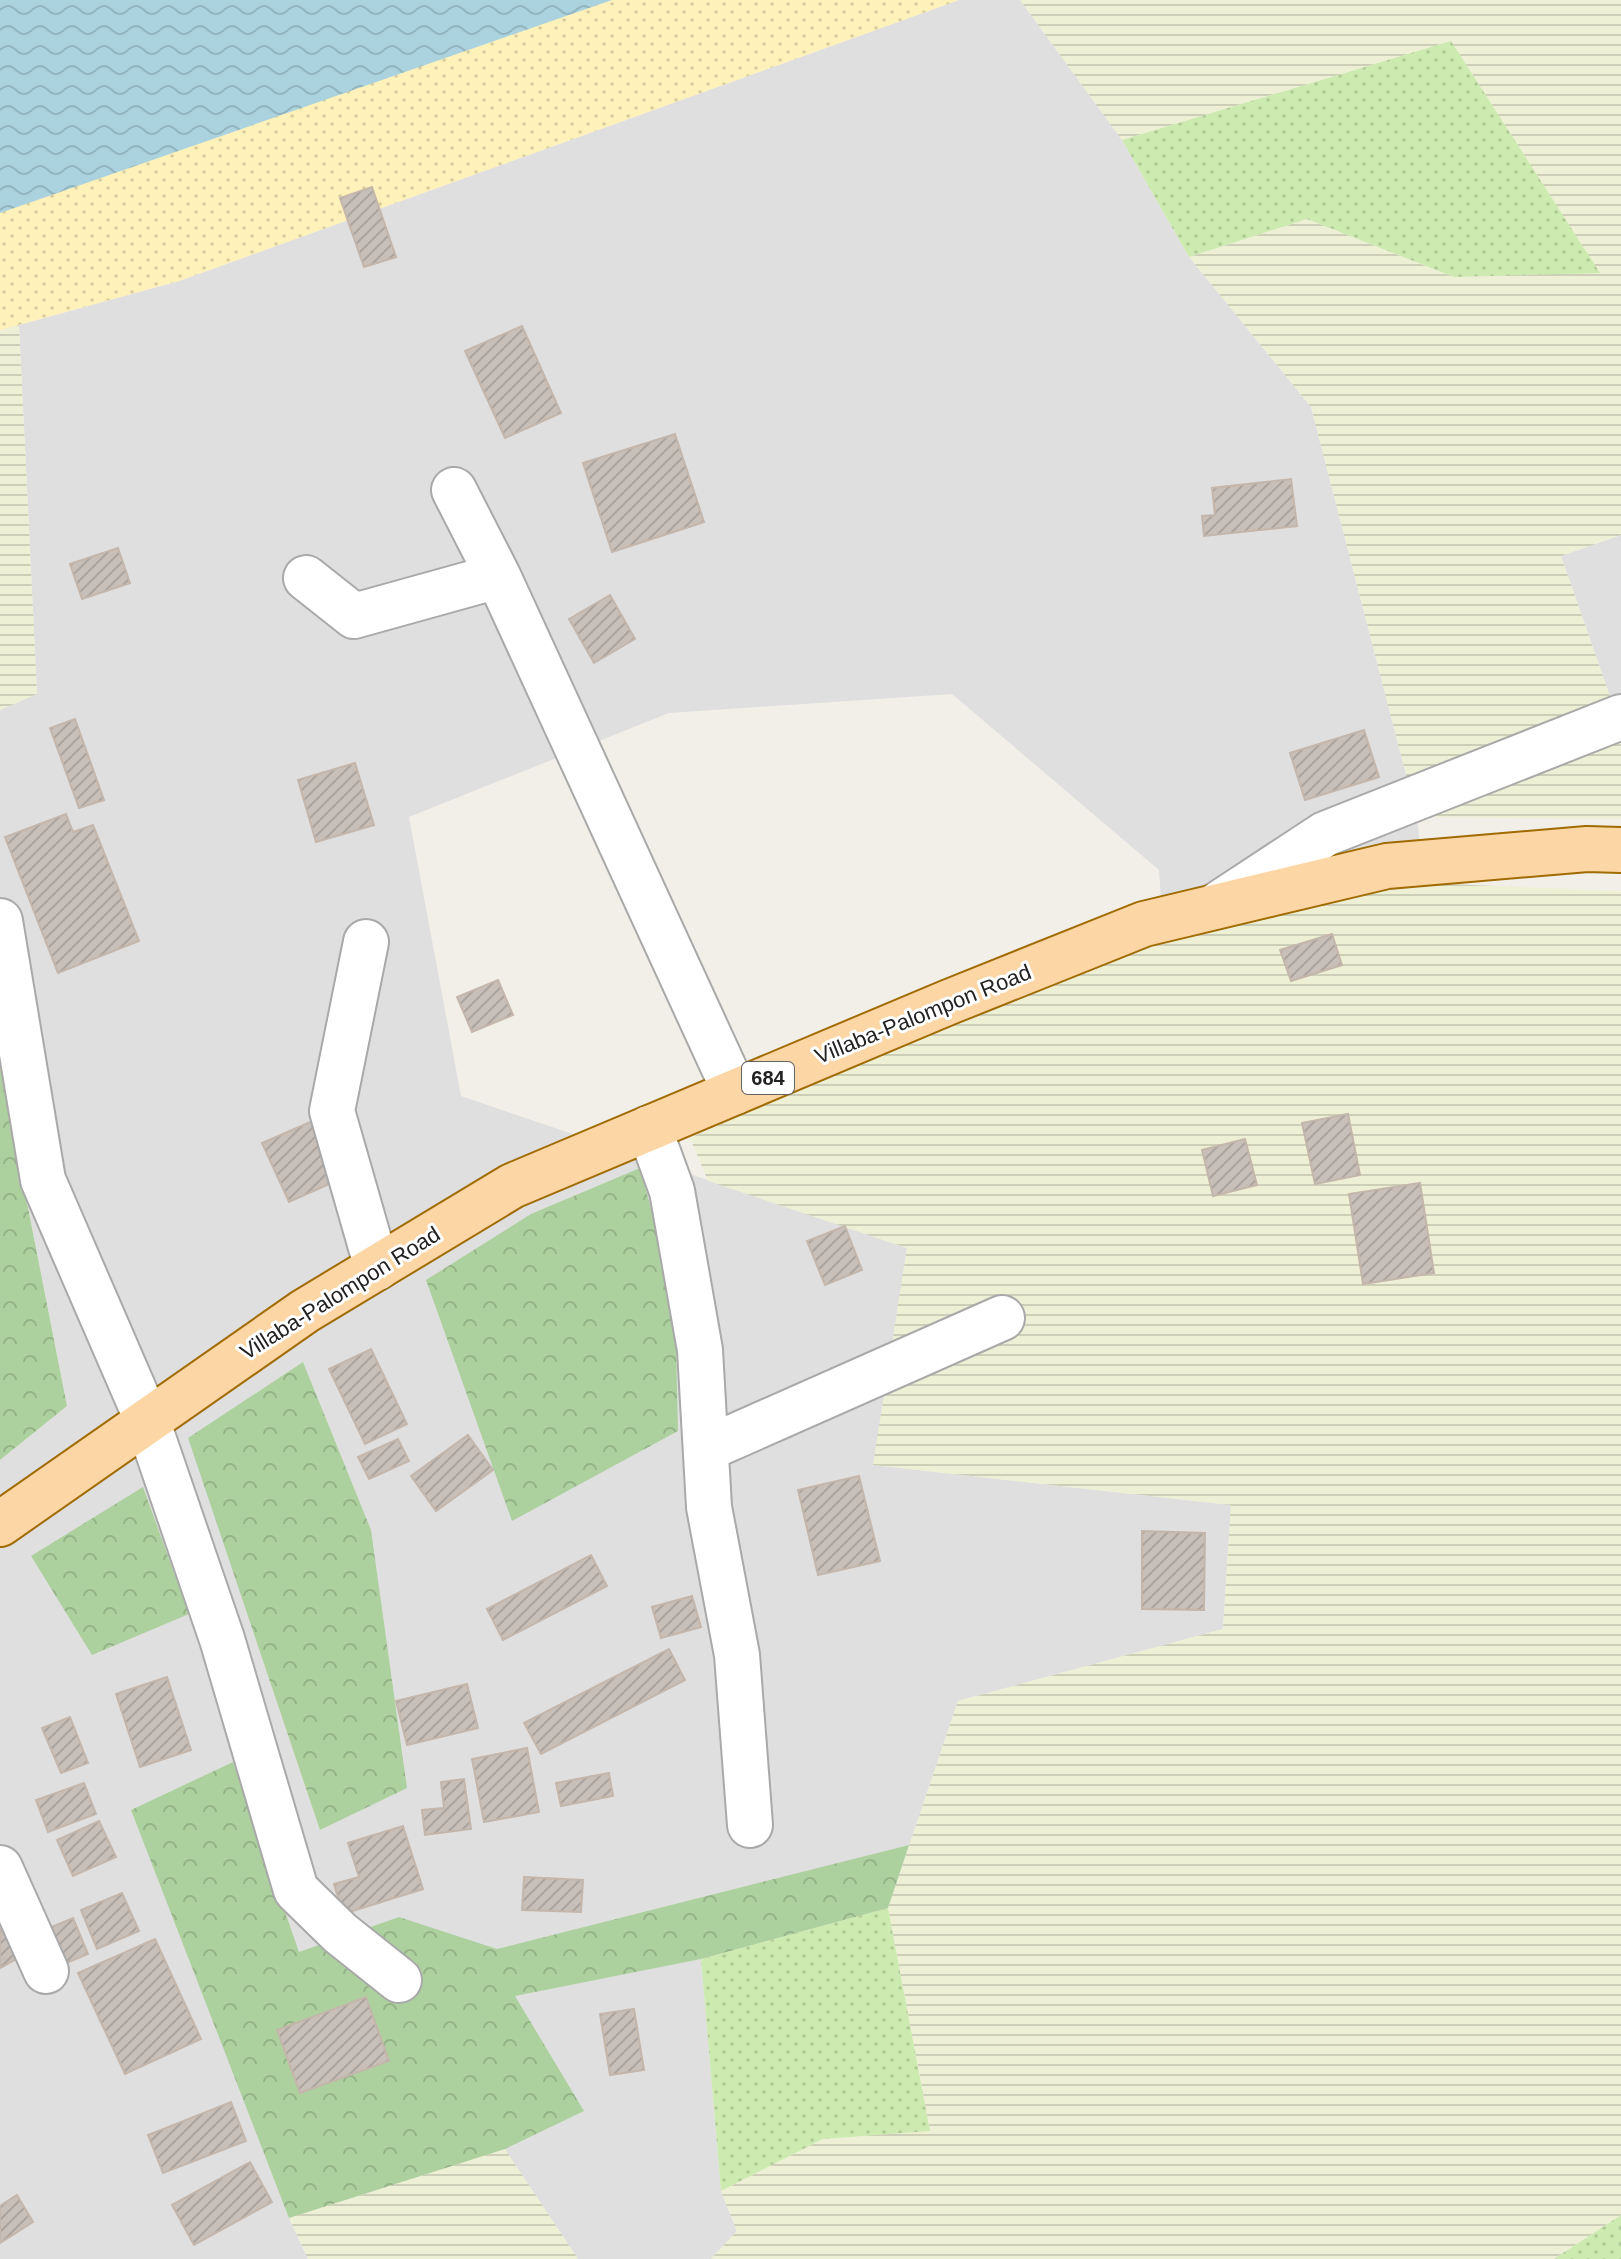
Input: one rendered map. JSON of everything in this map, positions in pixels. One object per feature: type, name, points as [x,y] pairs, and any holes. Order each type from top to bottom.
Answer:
[{"type":"main road","name":"Villaba-Palompon Road","points":[[0,1524],[305,1311],[512,1186],[735,1092],[1144,924],[1387,866],[1587,849],[1621,850]]},
{"type":"street","points":[[454,490],[498,576],[735,1092]]},
{"type":"street","points":[[306,578],[354,616],[498,576]]},
{"type":"street","points":[[1215,907],[1325,834],[1621,717]]},
{"type":"street","points":[[0,921],[43,1180],[147,1420],[222,1639],[296,1890],[340,1933],[399,1980]]},
{"type":"street","points":[[366,942],[332,1111],[377,1268]]},
{"type":"street","points":[[649,1128],[672,1191],[700,1350],[709,1507],[737,1655],[750,1825]]},
{"type":"street","points":[[706,1449],[1002,1318]]},
{"type":"street","points":[[0,1868],[46,1971]]},
{"type":"shaded area","points":[[959,0],[1020,0],[1122,140],[1189,257],[1311,407],[1417,817],[1431,948],[1184,1215],[1159,870],[952,694],[669,713],[409,817],[461,1096],[907,1248],[874,1465],[1231,1505],[1223,1629],[958,1701],[888,1908],[701,1959],[721,2191],[737,2231],[711,2259],[578,2259],[504,2149],[289,2218],[308,2259],[0,2259],[0,1460],[67,1406],[0,1065],[0,710],[37,693],[19,325],[179,281]]},
{"type":"shaded area","points":[[1621,535],[1621,728],[1561,556]]},
{"type":"green space","points":[[1020,0],[1621,0],[1621,535],[1561,556],[1621,728],[1621,819],[1417,817],[1311,407],[1189,257],[1307,219],[1454,277],[1599,272],[1451,41],[1122,140]]},
{"type":"green space","points":[[1451,41],[1600,273],[1454,277],[1307,219],[1189,257],[1122,140]]},
{"type":"green space","points":[[19,325],[37,694],[0,710],[0,330]]},
{"type":"green space","points":[[1424,883],[1621,891],[1621,2215],[1554,2259],[711,2259],[737,2231],[721,2191],[823,2139],[930,2130],[888,1908],[958,1701],[1223,1629],[1231,1505],[873,1465],[907,1248],[708,1181],[690,1138],[1163,928]]},
{"type":"green space","points":[[0,1065],[67,1406],[0,1460]]},
{"type":"green space","points":[[640,1168],[675,1296],[678,1431],[512,1521],[426,1280],[531,1214]]},
{"type":"green space","points":[[303,1362],[371,1530],[407,1788],[320,1830],[188,1438]]},
{"type":"green space","points":[[143,1487],[189,1614],[92,1655],[31,1556]]},
{"type":"green space","points":[[233,1762],[299,1952],[399,1917],[497,1949],[909,1845],[888,1908],[701,1959],[515,1996],[584,2111],[505,2149],[289,2218],[131,1810]]},
{"type":"green space","points":[[888,1908],[930,2131],[823,2139],[721,2191],[701,1959]]},
{"type":"green space","points":[[505,2149],[578,2259],[308,2259],[289,2218]]},
{"type":"green space","points":[[1621,2215],[1621,2259],[1554,2259]]},
{"type":"sand","points":[[0,0],[959,0],[179,281],[0,330]]},
{"type":"water","points":[[0,0],[612,0],[0,213]]},
{"type":"building","points":[[372,187],[396,257],[364,267],[340,198]]},
{"type":"building","points":[[522,326],[561,413],[505,438],[465,351]]},
{"type":"building","points":[[675,434],[704,522],[612,552],[583,463]]},
{"type":"building","points":[[1291,479],[1297,526],[1204,536],[1202,516],[1215,515],[1212,488]]},
{"type":"building","points":[[118,548],[130,583],[82,599],[70,564]]},
{"type":"building","points":[[610,595],[635,639],[594,663],[569,619]]},
{"type":"building","points":[[75,719],[104,800],[79,808],[50,728]]},
{"type":"building","points":[[1364,730],[1379,777],[1305,800],[1290,753]]},
{"type":"building","points":[[355,763],[374,825],[316,842],[298,780]]},
{"type":"building","points":[[66,814],[73,832],[93,825],[139,941],[58,973],[5,837]]},
{"type":"building","points":[[1332,934],[1342,965],[1291,981],[1280,950]]},
{"type":"building","points":[[498,980],[513,1015],[472,1032],[457,997]]},
{"type":"building","points":[[1348,1114],[1360,1175],[1315,1184],[1302,1123]]},
{"type":"building","points":[[317,1119],[343,1178],[289,1202],[262,1143]]},
{"type":"building","points":[[1245,1139],[1257,1185],[1213,1196],[1202,1150]]},
{"type":"building","points":[[1420,1183],[1434,1273],[1363,1284],[1349,1194]]},
{"type":"building","points":[[845,1226],[862,1270],[825,1285],[807,1241]]},
{"type":"building","points":[[371,1349],[407,1424],[365,1444],[329,1369]]},
{"type":"building","points":[[468,1435],[493,1470],[436,1511],[411,1476]]},
{"type":"building","points":[[398,1439],[409,1461],[369,1479],[358,1457]]},
{"type":"building","points":[[859,1476],[880,1561],[818,1575],[798,1490]]},
{"type":"building","points":[[1142,1531],[1205,1533],[1204,1610],[1142,1609]]},
{"type":"building","points":[[591,1555],[607,1586],[503,1640],[487,1609]]},
{"type":"building","points":[[692,1596],[701,1627],[661,1638],[652,1607]]},
{"type":"building","points":[[669,1649],[685,1680],[541,1754],[524,1723]]},
{"type":"building","points":[[167,1677],[191,1750],[140,1767],[116,1694]]},
{"type":"building","points":[[467,1684],[478,1728],[407,1745],[396,1701]]},
{"type":"building","points":[[70,1717],[88,1763],[61,1773],[42,1728]]},
{"type":"building","points":[[527,1748],[539,1812],[484,1822],[472,1759]]},
{"type":"building","points":[[609,1773],[613,1796],[561,1806],[556,1783]]},
{"type":"building","points":[[464,1779],[471,1829],[425,1835],[422,1810],[444,1808],[441,1782]]},
{"type":"building","points":[[84,1783],[96,1814],[48,1832],[36,1800]]},
{"type":"building","points":[[99,1821],[116,1857],[73,1876],[57,1840]]},
{"type":"building","points":[[403,1826],[423,1889],[343,1914],[334,1884],[359,1877],[348,1843]]},
{"type":"building","points":[[524,1877],[583,1880],[581,1912],[522,1910]]},
{"type":"building","points":[[122,1893],[139,1931],[97,1949],[81,1910]]},
{"type":"building","points":[[73,1918],[88,1954],[57,1967],[42,1931]]},
{"type":"building","points":[[0,1930],[18,1958],[0,1968]]},
{"type":"building","points":[[155,1939],[201,2039],[125,2074],[78,1973]]},
{"type":"building","points":[[366,1997],[389,2061],[300,2093],[277,2030]]},
{"type":"building","points":[[634,2009],[644,2070],[610,2075],[600,2014]]},
{"type":"building","points":[[231,2102],[246,2141],[163,2173],[148,2135]]},
{"type":"building","points":[[250,2162],[272,2202],[194,2245],[172,2205]]},
{"type":"building","points":[[17,2195],[33,2222],[0,2243],[0,2206]]}]
